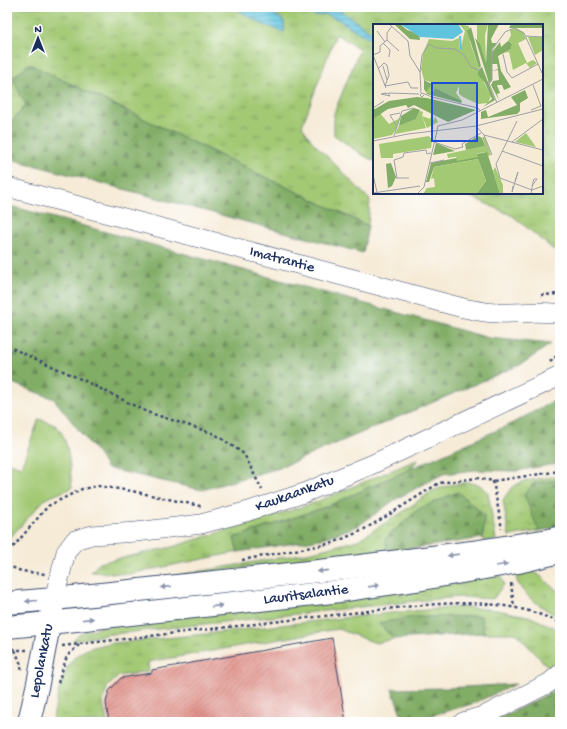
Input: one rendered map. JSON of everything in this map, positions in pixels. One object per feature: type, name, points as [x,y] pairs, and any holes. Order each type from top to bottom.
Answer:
[{"type":"main road","name":"Lauritsalantie","points":[[7,603],[328,570],[472,552],[557,548]]},
{"type":"main road","name":"Lauritsalantie","points":[[7,627],[332,592],[422,579],[518,562],[557,548]]},
{"type":"main road","name":"Lepolankatu","points":[[29,722],[54,599]]},
{"type":"street","name":"Imatrantie","points":[[7,187],[463,308],[481,312],[535,312],[560,314]]},
{"type":"street","name":"Kaukaankatu","points":[[54,599],[66,552],[75,540],[92,535],[136,532],[201,524],[256,509],[304,493],[374,464],[554,370]]},
{"type":"street","points":[[463,722],[486,715],[549,682],[560,674]]},
{"type":"path","points":[[7,346],[83,380],[147,412],[215,434],[244,454],[262,490],[267,488]]},
{"type":"path","points":[[554,370],[560,353]]},
{"type":"path","points":[[239,560],[333,543],[361,532],[439,483],[477,478],[493,481],[560,472]]},
{"type":"path","points":[[493,481],[503,534]]},
{"type":"path","points":[[7,549],[14,546],[48,506],[82,489],[98,486],[132,491],[200,506],[208,504]]},
{"type":"path","points":[[7,565],[21,571],[59,576]]},
{"type":"path","points":[[511,583],[514,608]]},
{"type":"path","points":[[7,646],[15,650],[45,648],[442,603],[482,603],[514,608],[536,613],[560,623]]},
{"type":"path","points":[[57,685],[68,656],[79,644]]},
{"type":"green space","points":[[7,7],[560,7],[560,255],[513,216],[465,194],[543,194],[543,24],[373,24],[373,160],[334,135],[334,113],[360,49],[336,34],[302,126],[311,140],[370,200],[368,226],[29,64],[26,105],[7,128]]},
{"type":"green space","points":[[29,64],[368,226],[363,253],[7,158],[7,128],[26,105],[12,78]]},
{"type":"green space","points":[[7,205],[489,338],[551,344],[520,365],[279,468],[202,490],[106,468],[100,457],[54,399],[7,381]]},
{"type":"green space","points":[[557,399],[560,423],[560,463],[516,471],[475,470],[443,474],[396,499],[358,526],[321,539],[238,552],[234,538],[328,506],[511,424]]},
{"type":"green space","points":[[39,419],[56,426],[61,431],[67,446],[72,488],[45,499],[7,541],[7,462],[21,467]]},
{"type":"green space","points":[[419,459],[410,469],[328,506],[234,538],[238,552],[129,574],[91,572],[99,563],[172,547],[311,504]]},
{"type":"green space","points":[[560,476],[560,480],[534,483],[539,531],[509,536],[503,500],[512,487],[524,481]]},
{"type":"green space","points":[[560,480],[560,527],[539,531],[524,495],[534,483]]},
{"type":"green space","points":[[468,482],[480,485],[488,493],[496,540],[484,541],[484,515],[458,492],[419,509],[386,538],[387,552],[173,576],[313,552],[358,540],[401,513],[432,491],[451,485]]},
{"type":"green space","points":[[458,492],[484,515],[483,538],[387,552],[386,538],[419,509]]},
{"type":"green space","points":[[526,570],[538,574],[560,593],[560,618],[537,603],[521,588],[517,580],[516,571]]},
{"type":"green space","points":[[500,574],[504,584],[493,599],[459,597],[426,600],[103,635],[73,640],[80,633],[104,626]]},
{"type":"green space","points":[[464,607],[496,610],[528,616],[560,630],[560,667],[549,668],[516,633],[484,633],[481,616],[379,624],[394,639],[376,643],[338,629],[148,662],[149,671],[119,676],[107,687],[103,702],[107,722],[52,722],[58,694],[68,666],[80,653],[100,645],[363,616]]},
{"type":"green space","points":[[481,616],[484,633],[394,639],[379,623],[413,617]]},
{"type":"green space","points":[[516,684],[472,704],[408,722],[404,722],[392,689],[447,688]]},
{"type":"green space","points":[[560,685],[560,722],[492,722],[550,693]]},
{"type":"water","points":[[233,7],[263,7],[284,21],[284,32],[262,24]]},
{"type":"water","points":[[309,7],[335,7],[371,32],[373,34],[373,38],[366,37],[339,20],[326,14],[314,16],[307,10]]},
{"type":"building","points":[[332,638],[346,722],[109,722],[106,703],[109,691],[121,678],[152,673],[152,670]]}]
